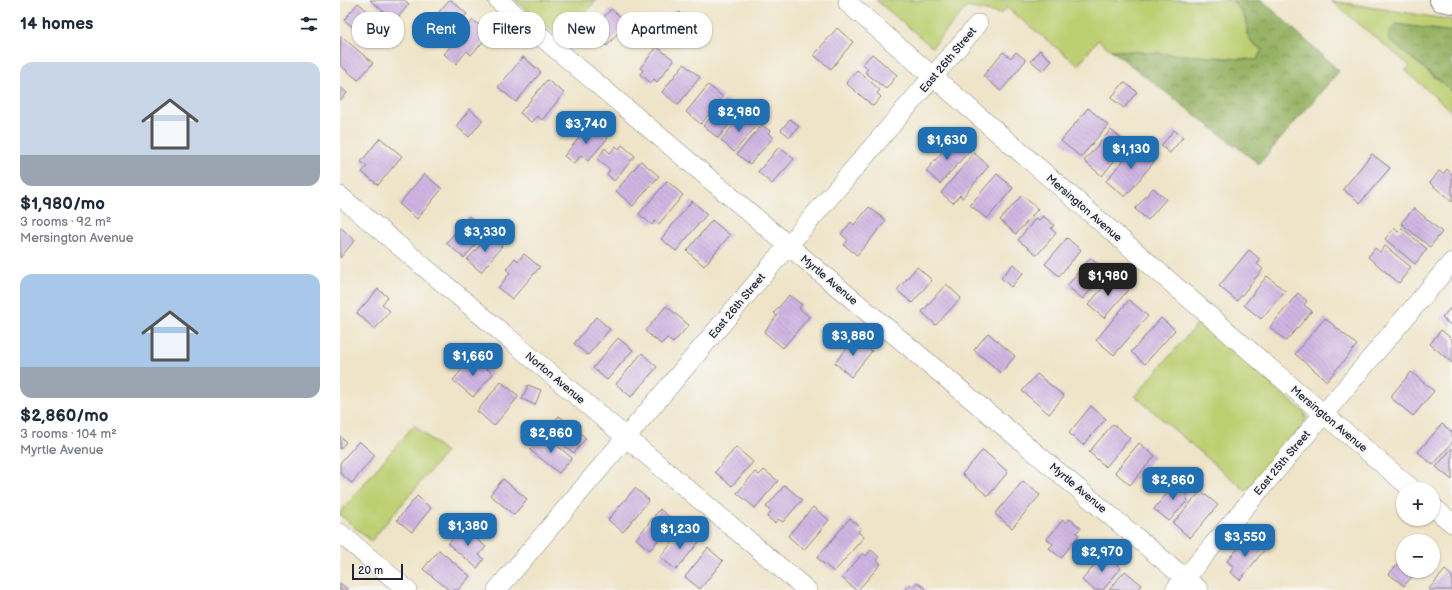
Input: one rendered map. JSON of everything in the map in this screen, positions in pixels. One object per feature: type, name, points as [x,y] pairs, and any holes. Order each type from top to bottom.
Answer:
[{"type":"highway","points":[[1440,0],[1452,2]]},
{"type":"street","name":"Myrtle Avenue","points":[[498,0],[1186,586]]},
{"type":"street","name":"Mersington Avenue","points":[[848,3],[1404,482]]},
{"type":"street","name":"East 26th Street","points":[[497,590],[788,246],[934,78],[978,24]]},
{"type":"street","name":"Norton Avenue","points":[[340,196],[807,590]]},
{"type":"street","name":"East 25th Street","points":[[1186,586],[1323,414],[1452,262]]},
{"type":"street","points":[[1440,513],[1452,523]]},
{"type":"street","points":[[340,533],[407,590]]},
{"type":"green space","points":[[515,0],[596,0],[586,12],[553,12],[553,32],[545,25],[545,12],[529,12]]},
{"type":"green space","points":[[876,0],[1232,0],[1241,11],[1247,23],[1247,34],[1253,44],[1262,50],[1257,60],[1111,50],[1098,40],[1078,65],[1007,8],[1001,14],[967,7],[932,47]]},
{"type":"green space","points":[[1232,0],[1262,0],[1339,71],[1259,164],[1111,50],[1257,60],[1262,50],[1253,44],[1247,34],[1247,23],[1241,11]]},
{"type":"green space","points":[[1331,1],[1452,20],[1452,32],[1396,24],[1389,40],[1452,91],[1452,112],[1405,70],[1410,66]]},
{"type":"green space","points":[[1396,24],[1452,32],[1452,91],[1389,40],[1389,32]]},
{"type":"green space","points":[[1199,322],[1305,413],[1306,419],[1303,425],[1246,491],[1135,396]]},
{"type":"green space","points":[[414,425],[446,452],[371,541],[340,515],[340,512]]},
{"type":"building","points":[[370,0],[404,0],[409,4],[402,12],[384,12]]},
{"type":"building","points":[[449,0],[451,0],[465,12],[439,12]]},
{"type":"building","points":[[358,3],[369,12],[352,12],[352,26],[344,20]]},
{"type":"building","points":[[611,9],[617,14],[617,34],[609,44],[609,12]]},
{"type":"building","points":[[473,20],[478,24],[478,47],[471,55],[467,51],[456,64],[444,54],[449,48],[470,48],[470,24]]},
{"type":"building","points":[[837,28],[853,42],[831,69],[814,55]]},
{"type":"building","points":[[341,36],[352,45],[352,48],[355,48],[373,63],[358,80],[340,65]]},
{"type":"building","points":[[656,48],[674,60],[657,82],[654,79],[651,83],[640,74],[643,70],[640,68]]},
{"type":"building","points":[[1040,50],[1052,61],[1043,71],[1031,61]]},
{"type":"building","points":[[1003,52],[1011,58],[1016,52],[1026,60],[1001,91],[983,76]]},
{"type":"building","points":[[872,54],[897,75],[886,89],[865,72],[868,69],[863,64]]},
{"type":"building","points":[[523,57],[541,72],[516,102],[498,87]]},
{"type":"building","points":[[684,64],[700,77],[678,105],[662,92]]},
{"type":"building","points":[[857,70],[880,90],[877,93],[881,97],[873,106],[846,83]]},
{"type":"building","points":[[547,80],[564,93],[542,120],[537,116],[531,122],[520,113]]},
{"type":"building","points":[[1124,82],[1137,92],[1124,108],[1111,98]]},
{"type":"building","points":[[708,85],[723,97],[701,124],[686,112]]},
{"type":"building","points":[[340,87],[347,93],[340,101]]},
{"type":"building","points":[[726,99],[740,111],[718,138],[703,126]]},
{"type":"building","points":[[1088,108],[1108,125],[1081,157],[1061,141]]},
{"type":"building","points":[[470,109],[483,120],[469,137],[456,126]]},
{"type":"building","points":[[743,114],[757,125],[734,152],[721,140]]},
{"type":"building","points":[[790,119],[799,126],[790,137],[781,130]]},
{"type":"building","points":[[590,124],[608,138],[588,161],[581,155],[574,164],[564,156]]},
{"type":"building","points":[[762,125],[770,131],[768,133],[773,138],[750,164],[737,154]]},
{"type":"building","points":[[1111,130],[1128,144],[1102,176],[1084,161]]},
{"type":"building","points":[[1174,130],[1183,137],[1170,153],[1161,146]]},
{"type":"building","points":[[380,138],[402,156],[378,185],[362,172],[367,166],[361,162]]},
{"type":"building","points":[[954,138],[969,151],[940,184],[926,171]]},
{"type":"building","points":[[1138,143],[1151,154],[1148,157],[1154,162],[1125,197],[1106,181]]},
{"type":"building","points":[[622,145],[635,156],[614,181],[607,174],[610,170],[597,159],[605,148],[610,153],[616,146],[619,149]]},
{"type":"building","points":[[779,147],[794,159],[772,184],[758,172]]},
{"type":"building","points":[[974,153],[989,166],[962,198],[960,195],[953,203],[941,193]]},
{"type":"building","points":[[1372,154],[1390,168],[1360,203],[1343,189]]},
{"type":"building","points":[[641,161],[659,176],[633,206],[616,191]]},
{"type":"building","points":[[1447,169],[1452,174],[1452,202],[1430,183],[1439,171],[1443,174]]},
{"type":"building","points":[[424,174],[442,189],[417,219],[399,204]]},
{"type":"building","points":[[997,174],[1013,188],[987,219],[970,205]]},
{"type":"building","points":[[667,181],[683,195],[659,224],[655,221],[652,225],[639,214]]},
{"type":"building","points":[[1153,188],[1166,199],[1148,220],[1135,209]]},
{"type":"building","points":[[1022,195],[1038,209],[1016,234],[1000,220]]},
{"type":"building","points":[[692,201],[707,214],[676,251],[661,239]]},
{"type":"building","points":[[869,207],[886,221],[857,255],[844,245],[848,240],[841,234],[851,222],[854,225]]},
{"type":"building","points":[[1414,208],[1442,232],[1430,247],[1401,223]]},
{"type":"building","points":[[469,216],[487,231],[464,258],[446,243]]},
{"type":"building","points":[[1043,216],[1054,225],[1051,229],[1056,233],[1037,255],[1018,240],[1036,218],[1039,220]]},
{"type":"building","points":[[712,220],[730,235],[704,266],[687,251]]},
{"type":"building","points":[[340,227],[355,240],[340,258]]},
{"type":"building","points":[[1394,228],[1398,232],[1402,228],[1427,249],[1415,264],[1385,239]]},
{"type":"building","points":[[489,235],[502,246],[481,272],[467,260]]},
{"type":"building","points":[[1067,238],[1081,250],[1059,276],[1045,264]]},
{"type":"building","points":[[1385,246],[1411,267],[1399,283],[1368,257],[1375,248],[1380,252]]},
{"type":"building","points":[[1249,250],[1261,260],[1257,264],[1263,269],[1237,301],[1219,286]]},
{"type":"building","points":[[524,254],[540,267],[512,299],[498,288],[510,273],[506,269],[515,258],[518,261]]},
{"type":"building","points":[[1090,258],[1106,272],[1083,299],[1067,286]]},
{"type":"building","points":[[1013,264],[1023,273],[1011,287],[1001,278]]},
{"type":"building","points":[[917,267],[932,280],[912,303],[897,290]]},
{"type":"building","points":[[1113,276],[1129,289],[1104,318],[1088,305]]},
{"type":"building","points":[[1267,276],[1285,291],[1261,319],[1244,305]]},
{"type":"building","points":[[946,284],[961,298],[936,325],[922,312]]},
{"type":"building","points":[[378,289],[388,297],[382,304],[390,311],[375,329],[357,313]]},
{"type":"building","points":[[1298,293],[1307,301],[1304,305],[1312,311],[1286,341],[1270,327]]},
{"type":"building","points":[[789,295],[802,305],[799,308],[809,317],[783,348],[764,332],[777,316],[774,313]]},
{"type":"building","points":[[1129,300],[1148,316],[1114,355],[1096,340]]},
{"type":"building","points":[[666,306],[689,325],[673,343],[667,338],[661,344],[645,331]]},
{"type":"building","points":[[1452,306],[1452,326],[1442,318]]},
{"type":"building","points":[[596,317],[610,329],[588,355],[574,344]]},
{"type":"building","points":[[1161,318],[1175,330],[1145,364],[1131,352]]},
{"type":"building","points":[[1325,318],[1357,345],[1327,381],[1295,354]]},
{"type":"building","points":[[1441,330],[1452,339],[1452,363],[1430,344]]},
{"type":"building","points":[[988,333],[1015,356],[1001,373],[974,350]]},
{"type":"building","points":[[618,338],[633,350],[607,380],[593,368]]},
{"type":"building","points":[[855,338],[872,351],[851,377],[835,363]]},
{"type":"building","points":[[642,353],[657,367],[631,397],[616,384]]},
{"type":"building","points":[[473,357],[493,374],[473,397],[453,380]]},
{"type":"building","points":[[1411,372],[1434,391],[1413,416],[1390,397]]},
{"type":"building","points":[[1037,374],[1064,396],[1049,414],[1022,391]]},
{"type":"building","points":[[501,382],[519,396],[494,426],[477,411]]},
{"type":"building","points":[[528,385],[541,390],[535,405],[522,399]]},
{"type":"building","points":[[1091,406],[1106,419],[1083,445],[1069,433]]},
{"type":"building","points":[[559,416],[586,438],[574,453],[547,431]]},
{"type":"building","points":[[1113,424],[1130,438],[1106,467],[1089,452]]},
{"type":"building","points":[[1442,424],[1452,432],[1452,443],[1433,465],[1418,452]]},
{"type":"building","points":[[543,434],[572,458],[559,473],[530,450]]},
{"type":"building","points":[[340,436],[346,442],[340,449]]},
{"type":"building","points":[[359,441],[375,455],[352,483],[340,473],[340,463]]},
{"type":"building","points":[[1139,443],[1155,456],[1130,485],[1115,472]]},
{"type":"building","points":[[736,447],[753,462],[732,486],[715,472]]},
{"type":"building","points":[[1452,448],[1452,480],[1436,467]]},
{"type":"building","points":[[983,450],[1008,472],[988,496],[962,474]]},
{"type":"building","points":[[764,470],[778,481],[755,508],[737,493],[755,472],[759,475]]},
{"type":"building","points":[[503,479],[527,499],[514,515],[490,495]]},
{"type":"building","points":[[1179,479],[1191,490],[1185,497],[1188,500],[1169,521],[1154,509]]},
{"type":"building","points":[[1023,481],[1040,495],[1012,528],[995,514]]},
{"type":"building","points":[[785,485],[802,500],[783,522],[778,519],[775,523],[767,517],[771,512],[766,507]]},
{"type":"building","points":[[635,488],[649,500],[623,532],[608,520]]},
{"type":"building","points":[[1201,491],[1218,505],[1190,538],[1173,523]]},
{"type":"building","points":[[417,496],[431,508],[412,532],[397,520]]},
{"type":"building","points":[[813,507],[829,520],[804,550],[788,536]]},
{"type":"building","points":[[660,509],[674,521],[650,550],[636,539]]},
{"type":"building","points":[[850,518],[861,528],[858,532],[864,537],[834,572],[817,558]]},
{"type":"building","points":[[1070,519],[1081,528],[1076,533],[1079,535],[1061,558],[1049,548],[1053,544],[1047,539],[1063,520],[1066,523]]},
{"type":"building","points":[[462,527],[486,547],[479,555],[484,559],[477,568],[448,544]]},
{"type":"building","points":[[684,529],[699,542],[676,570],[660,557]]},
{"type":"building","points":[[1245,540],[1251,545],[1255,541],[1265,549],[1240,580],[1230,572],[1234,567],[1227,561]]},
{"type":"building","points":[[708,548],[723,561],[700,589],[685,577]]},
{"type":"building","points":[[439,550],[470,576],[458,590],[449,590],[423,569]]},
{"type":"building","points":[[871,550],[879,557],[877,561],[881,564],[858,590],[856,590],[842,578],[863,553],[866,556]]},
{"type":"building","points":[[1110,553],[1120,562],[1117,565],[1121,568],[1103,590],[1094,590],[1082,580],[1104,554],[1107,557]]},
{"type":"building","points":[[1396,566],[1396,578],[1411,578],[1404,586],[1389,574]]},
{"type":"building","points":[[1445,570],[1452,576],[1452,590],[1428,590],[1438,578],[1440,578]]},
{"type":"building","points":[[1125,571],[1142,585],[1138,590],[1109,590]]},
{"type":"building","points":[[917,582],[927,590],[905,590],[910,584],[913,587]]},
{"type":"building","points":[[340,583],[348,590],[340,590]]}]
